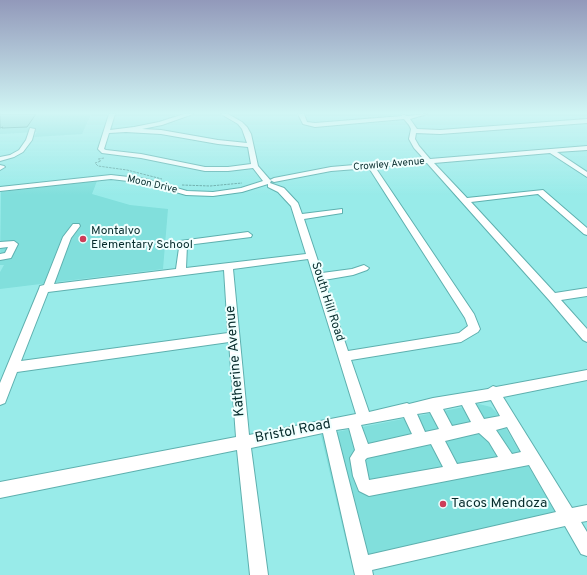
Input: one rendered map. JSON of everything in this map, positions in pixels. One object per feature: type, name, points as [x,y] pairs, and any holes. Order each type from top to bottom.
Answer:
[{"type":"street","points":[[1,165],[19,153],[28,141]]},
{"type":"street","points":[[103,141],[101,149],[104,152],[141,156],[200,168],[228,169],[255,166],[249,143],[211,141]]},
{"type":"street","points":[[413,141],[429,161],[553,296],[587,337]]},
{"type":"street","name":"Crowley Avenue","points":[[272,182],[320,171],[587,148]]},
{"type":"street","points":[[552,151],[587,176]]},
{"type":"street","name":"South Hill Road","points":[[255,166],[292,201],[300,217],[345,356],[359,419],[363,452]]},
{"type":"street","points":[[345,356],[461,337],[474,330],[470,317],[372,166]]},
{"type":"street","name":"Moon Drive","points":[[0,189],[112,177],[136,179],[177,191],[203,194],[233,192],[272,182]]},
{"type":"street","points":[[466,200],[540,192],[587,232]]},
{"type":"street","points":[[300,217],[339,211]]},
{"type":"street","points":[[0,399],[67,237],[76,226]]},
{"type":"street","points":[[181,272],[183,243],[248,235]]},
{"type":"street","points":[[0,245],[14,244],[8,256],[0,257]]},
{"type":"street","points":[[46,288],[312,256]]},
{"type":"street","name":"Katherine Avenue","points":[[228,266],[243,442],[259,575]]},
{"type":"street","points":[[319,277],[353,272],[364,268]]},
{"type":"street","points":[[553,296],[587,292]]},
{"type":"street","points":[[12,367],[233,337]]},
{"type":"street","name":"Bristol Road","points":[[0,490],[493,392],[587,375]]},
{"type":"street","points":[[493,392],[587,548]]},
{"type":"street","points":[[465,398],[481,426],[494,437],[509,462]]},
{"type":"street","points":[[433,404],[449,434]]},
{"type":"street","points":[[407,409],[453,472]]},
{"type":"street","points":[[510,420],[363,452],[357,458],[360,476],[364,486],[369,488],[532,457]]},
{"type":"street","points":[[328,425],[368,568],[587,513]]},
{"type":"path","points":[[110,153],[106,157],[98,159],[101,161],[95,163],[99,166],[139,172],[166,181]]},
{"type":"path","points":[[177,185],[210,186],[246,182]]},
{"type":"shaded area","name":"Montalvo Elementary School","points":[[97,181],[92,194],[130,205],[168,209],[163,269],[0,289],[0,272],[4,265],[0,265],[1,192]]},
{"type":"shaded area","points":[[479,404],[491,407],[497,413],[557,515],[350,559],[321,435]]},
{"type":"place","name":"Montalvo Elementary School","points":[[83,239]]},
{"type":"place","name":"Tacos Mendoza","points":[[443,504]]}]
